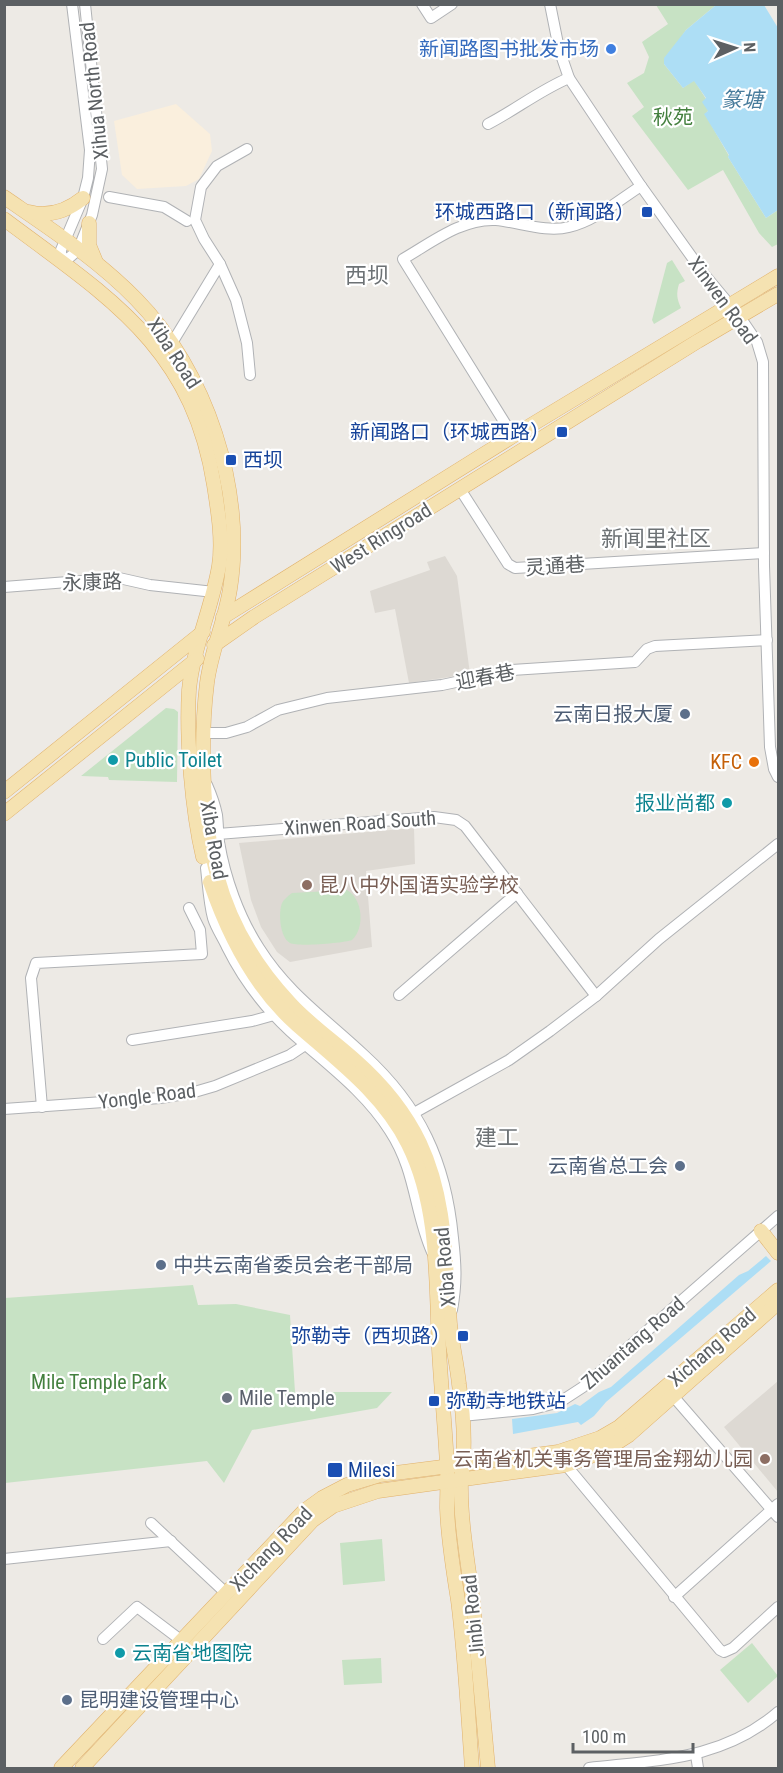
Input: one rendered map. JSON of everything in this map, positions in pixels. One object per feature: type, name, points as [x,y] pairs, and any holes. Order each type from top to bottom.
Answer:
[{"type":"main road","name":"Xiba Road","points":[[4,196],[104,270],[136,299],[172,343],[194,381],[203,402],[224,462],[234,560],[225,615],[207,682],[204,776],[210,844],[218,878],[236,927],[251,954],[289,1002],[357,1062],[386,1092],[408,1121],[427,1159],[439,1201],[443,1227],[450,1325],[462,1416],[463,1463]]},
{"type":"main road","points":[[26,212],[42,214],[58,212],[71,207],[83,198]]},
{"type":"main road","name":"Xiba Road","points":[[4,219],[61,261],[125,313],[146,334],[167,360],[197,417],[210,465],[218,508],[220,563],[189,689],[190,754],[195,813],[206,868],[220,913],[245,963],[280,1008],[310,1041],[367,1087],[393,1120],[417,1163],[428,1203],[434,1257],[447,1466]]},
{"type":"main road","points":[[89,223],[89,245],[94,259],[104,270]]},
{"type":"main road","name":"West Ringroad","points":[[4,792],[225,615],[513,436],[778,276]]},
{"type":"main road","name":"West Ringroad","points":[[4,814],[216,642],[698,341],[778,294]]},
{"type":"main road","points":[[761,1231],[778,1253]]},
{"type":"main road","name":"Xichang Road","points":[[61,1768],[304,1511],[322,1498],[347,1485],[380,1475],[558,1452],[600,1438],[619,1426],[778,1290]]},
{"type":"main road","name":"Xichang Road","points":[[81,1768],[313,1520],[333,1506],[378,1491],[566,1465],[587,1459],[622,1440],[778,1303]]},
{"type":"main road","name":"Jinbi Road","points":[[463,1463],[454,1482],[447,1508],[452,1568],[458,1600],[472,1768]]},
{"type":"main road","name":"Jinbi Road","points":[[447,1466],[454,1482],[472,1598],[488,1768]]},
{"type":"street","name":"Xihua North Road","points":[[61,261],[61,250],[83,198],[88,178],[90,150],[72,4]]},
{"type":"street","name":"Xihua North Road","points":[[78,250],[89,223],[102,169],[85,4]]},
{"type":"street","points":[[422,4],[431,18],[452,4]]},
{"type":"street","name":"Xinwen Road","points":[[550,4],[559,50],[569,78],[704,274],[741,317],[757,342],[763,362],[764,553],[770,747],[774,770],[778,777]]},
{"type":"street","points":[[488,124],[516,109],[555,83],[569,78]]},
{"type":"street","points":[[247,149],[217,166],[201,187],[195,220],[220,264],[236,300],[247,342],[250,375]]},
{"type":"street","points":[[513,436],[404,259],[461,226],[478,222],[494,220],[567,228],[582,223],[642,186]]},
{"type":"street","points":[[109,197],[164,207],[187,221]]},
{"type":"street","points":[[61,261],[78,250]]},
{"type":"street","points":[[172,343],[220,264]]},
{"type":"street","name":"灵通巷","points":[[460,489],[508,564],[515,568],[764,553]]},
{"type":"street","name":"永康路","points":[[4,587],[119,578],[150,585],[214,592]]},
{"type":"street","name":"迎春巷","points":[[205,733],[226,733],[246,727],[278,710],[327,698],[442,685],[512,670],[635,662],[647,649],[655,646],[767,640]]},
{"type":"street","points":[[204,776],[216,813],[227,876],[245,923],[259,949],[296,996],[364,1054],[394,1085],[414,1113],[436,1156],[448,1199],[457,1284],[450,1325]]},
{"type":"street","name":"Xinwen Road South","points":[[218,834],[434,817],[456,820],[465,826],[596,996]]},
{"type":"street","points":[[414,1113],[509,1060],[596,996],[659,939],[778,844]]},
{"type":"street","points":[[206,868],[213,919],[237,967],[274,1015],[310,1041]]},
{"type":"street","points":[[399,995],[517,893]]},
{"type":"street","points":[[42,1107],[31,978],[36,963],[202,954],[200,930],[189,908]]},
{"type":"street","points":[[132,1040],[252,1021],[274,1015]]},
{"type":"street","name":"Yongle Road","points":[[4,1109],[160,1098],[191,1093],[249,1073],[290,1055],[310,1041]]},
{"type":"street","name":"Zhuantang Road","points":[[462,1416],[533,1409],[560,1402],[583,1387],[778,1216]]},
{"type":"street","points":[[674,1396],[776,1510],[674,1597]]},
{"type":"street","points":[[566,1465],[720,1650],[724,1652],[733,1648],[778,1607]]},
{"type":"street","points":[[151,1523],[227,1594]]},
{"type":"street","points":[[4,1559],[171,1541]]},
{"type":"street","points":[[103,1640],[136,1607],[182,1641]]},
{"type":"street","points":[[589,1768],[696,1755],[734,1741],[777,1717]]},
{"type":"street","points":[[696,1755],[698,1768]]},
{"type":"shaded area","points":[[176,104],[210,134],[212,151],[199,179],[186,186],[137,189],[122,175],[114,121]]},
{"type":"shaded area","points":[[445,556],[457,576],[470,674],[409,683],[395,609],[375,613],[370,591],[430,570],[427,562]]},
{"type":"shaded area","name":"昆八中外国语实验学校","points":[[414,828],[415,864],[366,871],[372,947],[290,962],[277,952],[261,927],[251,900],[239,843]]},
{"type":"shaded area","name":"云南省机关事务管理局金翔幼儿园","points":[[778,1381],[778,1492],[724,1427]]},
{"type":"green space","name":"秋苑","points":[[656,5],[716,5],[686,30],[664,64],[683,88],[694,80],[706,99],[708,111],[705,114],[728,157],[766,218],[778,210],[778,244],[772,247],[759,233],[723,170],[688,190],[632,116],[644,107],[627,83],[644,73],[649,57],[642,42],[668,24]]},
{"type":"green space","points":[[672,260],[685,281],[679,284],[677,291],[681,308],[654,324],[652,320],[667,263]]},
{"type":"green space","points":[[166,708],[178,712],[177,782],[109,780],[108,777],[81,776]]},
{"type":"green space","points":[[347,890],[356,900],[360,914],[359,928],[352,940],[302,945],[290,943],[287,940],[282,931],[280,913],[282,903],[288,896],[292,893]]},
{"type":"green space","name":"Mile Temple Park","points":[[193,1285],[198,1305],[236,1304],[290,1315],[295,1392],[392,1392],[377,1408],[252,1430],[224,1483],[207,1461],[5,1483],[5,1298]]},
{"type":"green space","points":[[382,1539],[385,1581],[343,1585],[340,1543]]},
{"type":"green space","points":[[752,1643],[778,1676],[748,1703],[720,1670]]},
{"type":"green space","points":[[381,1658],[382,1683],[344,1685],[342,1660]]},
{"type":"water","name":"篆塘","points":[[716,5],[764,5],[778,28],[778,210],[766,218],[704,114],[708,111],[702,102],[706,98],[694,81],[683,88],[664,64],[664,58],[686,30]]},
{"type":"water","points":[[766,1256],[771,1261],[606,1402],[594,1416],[581,1425],[578,1422],[513,1434],[512,1419],[557,1413],[575,1404],[580,1406],[599,1392],[611,1387],[739,1275],[748,1271]]},
{"type":"place","name":"新闻路图书批发市场","points":[[611,49]]},
{"type":"place","name":"环城西路口（新闻路）","points":[[647,212]]},
{"type":"place","name":"新闻路口（环城西路）","points":[[562,432]]},
{"type":"place","name":"西坝","points":[[231,460]]},
{"type":"place","name":"云南日报大厦","points":[[685,714]]},
{"type":"place","name":"Public Toilet","points":[[113,760]]},
{"type":"place","name":"KFC","points":[[754,762]]},
{"type":"place","name":"报业尚都","points":[[727,803]]},
{"type":"place","name":"昆八中外国语实验学校","points":[[307,885]]},
{"type":"place","name":"云南省总工会","points":[[680,1166]]},
{"type":"place","name":"中共云南省委员会老干部局","points":[[161,1265]]},
{"type":"place","name":"弥勒寺（西坝路）","points":[[463,1336]]},
{"type":"place","name":"Mile Temple","points":[[227,1398]]},
{"type":"place","name":"弥勒寺地铁站","points":[[434,1401]]},
{"type":"place","name":"云南省机关事务管理局金翔幼儿园","points":[[765,1459]]},
{"type":"place","name":"Milesi","points":[[335,1470]]},
{"type":"place","name":"云南省地图院","points":[[120,1653]]},
{"type":"place","name":"昆明建设管理中心","points":[[67,1700]]},
{"type":"district","name":"西坝","points":[[367,275]]},
{"type":"district","name":"新闻里社区","points":[[656,538]]},
{"type":"district","name":"建工","points":[[497,1137]]}]
